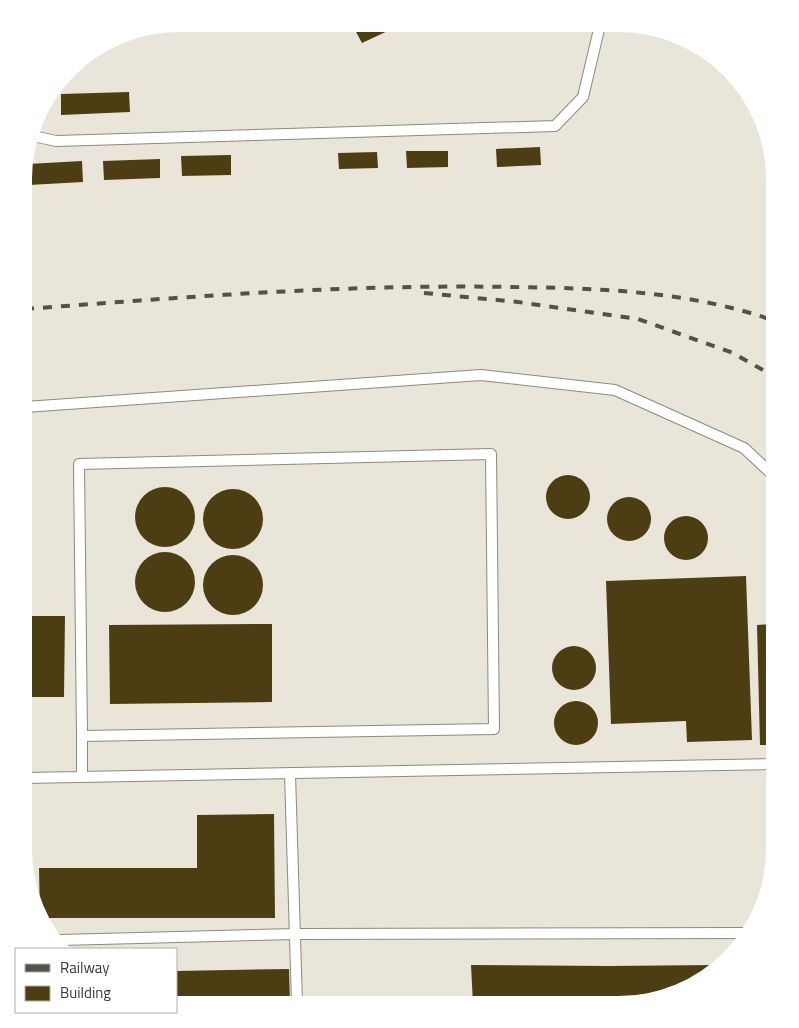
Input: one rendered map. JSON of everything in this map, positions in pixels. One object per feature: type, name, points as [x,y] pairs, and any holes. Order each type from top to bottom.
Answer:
[{"type":"lane","points":[[39,137],[56,141],[555,126],[583,97],[598,32]]},
{"type":"lane","points":[[32,407],[480,375],[615,390],[744,448],[766,469]]},
{"type":"lane","points":[[82,736],[494,729],[492,454],[79,464],[82,777]]},
{"type":"lane","points":[[32,778],[766,764]]},
{"type":"lane","points":[[290,774],[297,995]]},
{"type":"lane","points":[[65,940],[295,934],[739,933]]},
{"type":"building","points":[[356,32],[385,32],[362,43]]},
{"type":"building","points":[[129,92],[130,112],[61,115],[61,94]]},
{"type":"building","points":[[540,147],[541,165],[497,167],[496,149]]},
{"type":"building","points":[[406,151],[448,151],[448,167],[407,168]]},
{"type":"building","points":[[377,152],[378,168],[339,169],[338,153]]},
{"type":"building","points":[[231,155],[231,175],[182,176],[181,156]]},
{"type":"building","points":[[160,159],[160,178],[104,180],[103,161]]},
{"type":"building","points":[[82,161],[83,182],[32,185],[34,164]]},
{"type":"building","points":[[572,475],[584,481],[589,488],[589,506],[584,513],[577,518],[564,519],[556,516],[549,509],[546,493],[549,485],[556,478]]},
{"type":"building","points":[[159,487],[171,487],[182,492],[190,500],[195,511],[193,529],[182,542],[171,547],[159,547],[148,542],[140,534],[135,523],[135,511],[140,500],[148,492]]},
{"type":"building","points":[[227,489],[239,489],[250,494],[258,502],[263,513],[261,531],[250,544],[239,549],[227,549],[216,544],[208,536],[203,525],[203,513],[208,502],[216,494]]},
{"type":"building","points":[[625,497],[633,497],[645,503],[651,519],[645,535],[633,541],[625,541],[613,535],[607,523],[607,515],[613,503]]},
{"type":"building","points":[[690,516],[702,522],[707,529],[707,547],[702,554],[695,559],[682,560],[674,557],[667,550],[664,534],[667,526],[674,519]]},
{"type":"building","points":[[159,552],[171,552],[182,557],[190,565],[195,576],[193,594],[182,607],[171,612],[159,612],[148,607],[140,599],[135,588],[135,576],[140,565],[148,557]]},
{"type":"building","points":[[227,555],[239,555],[250,560],[258,568],[263,579],[261,597],[250,610],[239,615],[227,615],[216,610],[208,602],[203,591],[203,579],[208,568],[216,560]]},
{"type":"building","points":[[746,576],[752,740],[687,742],[686,721],[611,724],[606,581]]},
{"type":"building","points":[[32,616],[65,616],[64,697],[32,697]]},
{"type":"building","points":[[272,624],[272,702],[110,704],[109,625]]},
{"type":"building","points":[[766,624],[766,745],[760,745],[757,625]]},
{"type":"building","points":[[578,646],[590,652],[595,659],[595,677],[590,684],[583,689],[570,690],[562,687],[555,680],[552,664],[555,656],[562,649]]},
{"type":"building","points":[[580,701],[592,707],[597,714],[597,732],[592,739],[585,744],[572,745],[564,742],[557,735],[554,719],[557,711],[564,704]]},
{"type":"building","points":[[274,814],[275,918],[50,918],[39,891],[39,868],[197,868],[197,815]]},
{"type":"building","points":[[471,965],[709,965],[693,976],[676,984],[648,993],[629,995],[473,995]]},
{"type":"building","points":[[289,969],[290,995],[178,995],[178,971]]},
{"type":"railway","points":[[32,308],[327,289],[388,287],[543,288],[610,290],[677,297],[711,303],[766,318]]},
{"type":"railway","points":[[424,293],[518,302],[638,319],[733,353],[766,372]]}]
